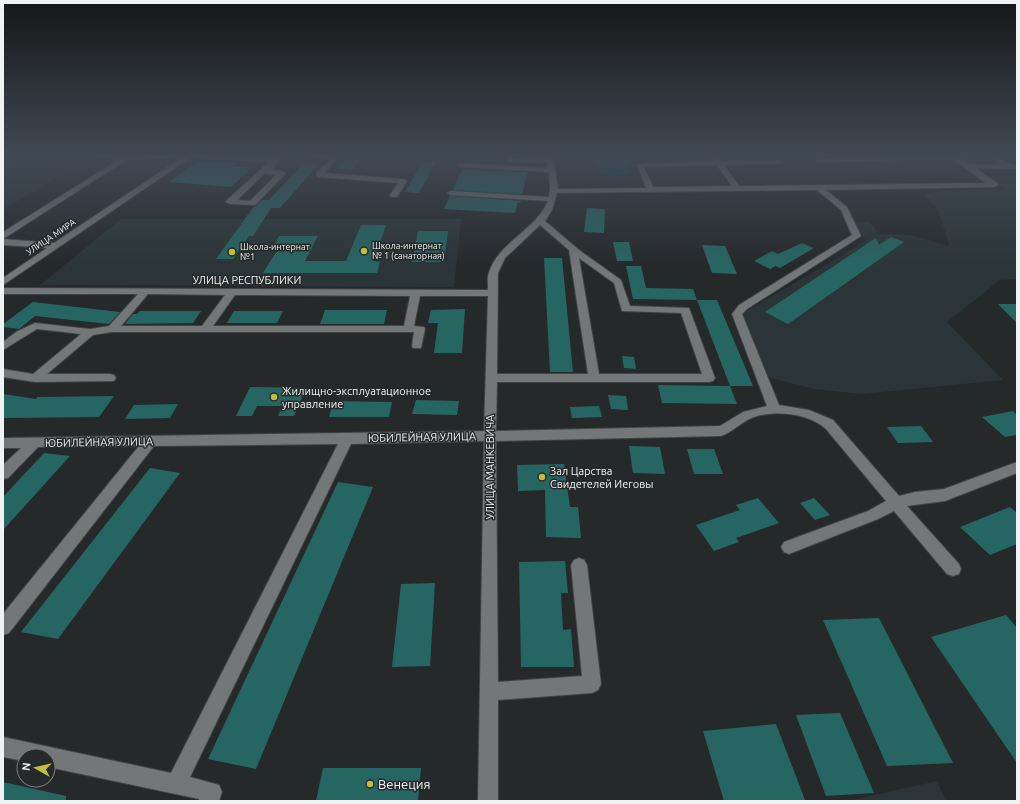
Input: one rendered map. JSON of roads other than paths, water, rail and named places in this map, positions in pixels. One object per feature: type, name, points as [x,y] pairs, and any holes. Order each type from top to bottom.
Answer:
[{"type":"street","points":[[3,236],[71,193]]},
{"type":"street","name":"УЛИЦА МИРА","points":[[3,282],[134,193]]},
{"type":"street","points":[[239,193],[230,202],[252,203],[262,193]]},
{"type":"street","points":[[451,193],[553,195],[593,193]]},
{"type":"street","points":[[775,410],[737,314],[743,307],[857,236],[844,209],[825,193]]},
{"type":"street","name":"УЛИЦА МАНКЕВИЧА","points":[[488,801],[490,435],[493,273],[501,257],[540,221],[548,211],[553,195]]},
{"type":"street","points":[[491,378],[708,378],[685,310],[626,309],[618,282],[573,250],[540,221]]},
{"type":"street","points":[[3,242],[56,246]]},
{"type":"street","points":[[573,250],[594,378]]},
{"type":"street","name":"УЛИЦА РЕСПУБЛИКИ","points":[[3,291],[492,293]]},
{"type":"street","points":[[112,328],[146,291]]},
{"type":"street","points":[[206,329],[232,292]]},
{"type":"street","points":[[408,329],[416,292]]},
{"type":"street","points":[[3,347],[20,334],[35,326],[90,332],[112,328],[420,329],[417,346]]},
{"type":"street","points":[[35,378],[90,332]]},
{"type":"street","points":[[3,373],[35,378],[110,378]]},
{"type":"street","name":"ЮБИЛЕЙНАЯ УЛИЦА","points":[[3,443],[348,439],[720,431],[728,428],[752,413],[775,410],[801,412],[827,423],[953,569]]},
{"type":"street","points":[[176,784],[348,439]]},
{"type":"street","points":[[3,627],[152,441]]},
{"type":"street","points":[[3,474],[35,442]]},
{"type":"street","points":[[789,547],[873,515],[896,503],[915,498],[945,495],[1017,466]]},
{"type":"street","points":[[489,692],[592,684],[579,565]]},
{"type":"street","points":[[3,747],[16,750]]},
{"type":"street","points":[[56,759],[212,792],[209,801]]},
{"type":"place","name":"Школа-интернат № 1 (санаторная)","points":[[364,251]]},
{"type":"place","name":"Школа-интернат №1","points":[[232,252]]},
{"type":"place","name":"Жилищно-эксплуатационное управление","points":[[274,397]]},
{"type":"place","name":"Зал Царства Свидетелей Иеговы","points":[[542,477]]},
{"type":"place","name":"Венеция","points":[[370,784]]}]
